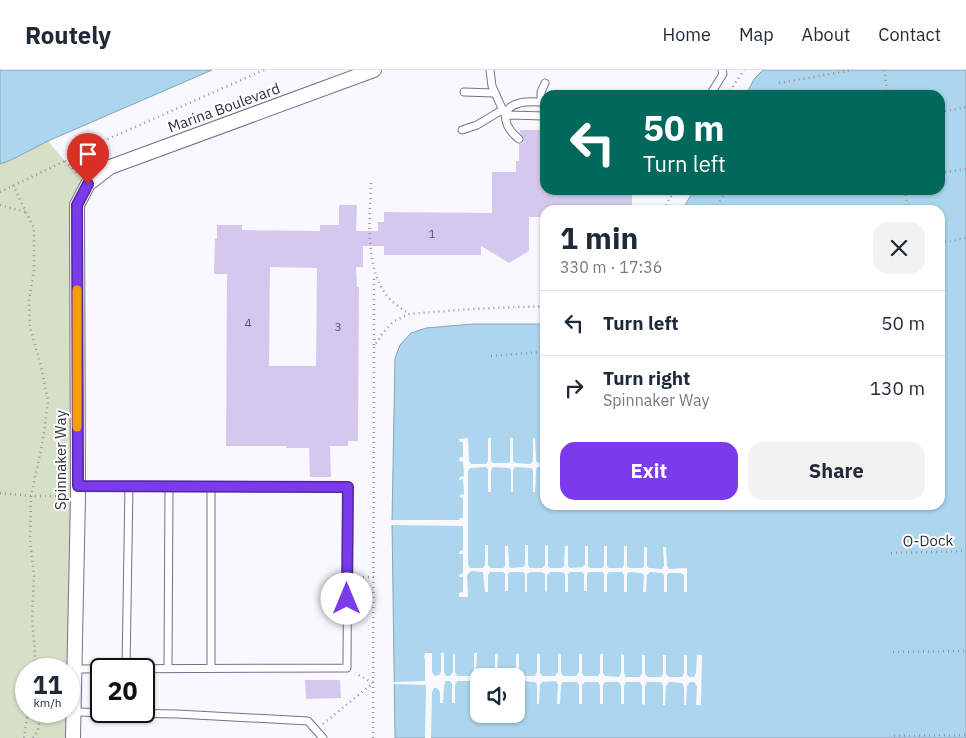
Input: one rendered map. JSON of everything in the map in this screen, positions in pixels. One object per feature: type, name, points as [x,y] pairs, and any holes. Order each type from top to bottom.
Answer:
[{"type":"street","name":"Marina Boulevard","points":[[88,184],[110,167],[374,70]]},
{"type":"street","name":"Spinnaker Way","points":[[75,658],[78,491],[77,205],[88,184]]},
{"type":"street","name":"Spinnaker Way","points":[[73,738],[74,723]]},
{"type":"lane","points":[[490,70],[494,93],[504,112],[505,122],[519,139]]},
{"type":"lane","points":[[712,90],[723,74],[722,70]]},
{"type":"lane","points":[[542,90],[545,83]]},
{"type":"lane","points":[[464,92],[494,93]]},
{"type":"lane","points":[[462,130],[477,125],[520,103],[540,102]]},
{"type":"lane","points":[[504,112],[540,116]]},
{"type":"lane","points":[[126,658],[129,486]]},
{"type":"lane","points":[[78,491],[129,486],[348,487],[347,668],[155,668]]},
{"type":"lane","points":[[168,668],[169,486]]},
{"type":"lane","points":[[211,487],[211,668]]},
{"type":"lane","points":[[80,712],[177,714],[308,721],[323,738]]},
{"type":"path","points":[[0,192],[65,161],[80,150],[264,70]]},
{"type":"path","points":[[730,90],[744,70]]},
{"type":"path","points":[[779,83],[853,70]]},
{"type":"path","points":[[884,70],[887,90]]},
{"type":"path","points":[[945,111],[966,107]]},
{"type":"path","points":[[65,161],[88,184]]},
{"type":"path","points":[[945,172],[966,169]]},
{"type":"path","points":[[370,183],[369,228],[374,274],[373,738]]},
{"type":"path","points":[[13,185],[34,228],[34,270],[29,300],[30,327],[48,401],[43,440],[31,496],[30,539],[34,576],[32,617],[35,658]]},
{"type":"path","points":[[0,205],[25,212]]},
{"type":"path","points":[[945,241],[966,238]]},
{"type":"path","points":[[374,274],[388,297],[409,314]]},
{"type":"path","points":[[374,347],[393,322],[409,314],[540,306]]},
{"type":"path","points":[[491,356],[540,351]]},
{"type":"path","points":[[0,493],[31,496],[78,491]]},
{"type":"path","name":"O-Dock","points":[[891,553],[966,551]]},
{"type":"path","points":[[347,576],[374,577]]},
{"type":"path","points":[[893,652],[966,650]]},
{"type":"path","points":[[347,668],[372,683],[377,683]]},
{"type":"path","points":[[316,730],[372,683]]},
{"type":"path","points":[[24,738],[26,723]]},
{"type":"path","points":[[34,738],[39,723]]},
{"type":"path","points":[[894,736],[966,735]]},
{"type":"green space","points":[[48,141],[88,184],[77,205],[74,658],[15,658],[15,723],[73,723],[73,738],[0,738],[0,164]]},
{"type":"water","points":[[0,70],[212,70],[48,141],[0,164]]},
{"type":"water","points":[[763,70],[966,70],[966,738],[395,738],[392,522],[395,358],[400,345],[411,333],[426,328],[473,324],[540,324],[540,510],[945,510],[945,205],[685,205],[691,195],[945,195],[945,90],[748,90],[754,79]]},
{"type":"pier","points":[[468,438],[469,461],[471,464],[486,464],[488,461],[488,438],[491,438],[491,461],[493,463],[509,463],[510,438],[513,438],[513,461],[515,463],[530,464],[533,461],[533,438],[535,439],[536,461],[540,463],[540,467],[537,467],[536,470],[535,492],[533,492],[533,470],[531,468],[515,467],[513,470],[513,492],[511,492],[511,470],[509,468],[493,467],[491,470],[491,492],[488,492],[488,469],[486,467],[470,468],[468,471],[468,565],[470,568],[483,568],[485,565],[485,545],[488,545],[488,565],[491,568],[503,568],[505,566],[505,546],[508,546],[510,568],[523,567],[525,565],[525,545],[528,545],[528,565],[530,568],[542,568],[545,565],[545,546],[548,545],[548,566],[550,568],[562,568],[564,566],[565,546],[568,546],[568,566],[570,568],[582,567],[585,565],[585,546],[588,546],[588,566],[590,568],[602,568],[604,565],[604,546],[607,546],[607,566],[609,568],[622,568],[624,565],[624,546],[627,546],[627,566],[629,568],[642,568],[644,566],[644,547],[647,547],[647,566],[649,568],[662,569],[664,566],[663,547],[666,547],[667,566],[669,569],[687,568],[687,592],[684,592],[684,575],[681,573],[669,573],[667,575],[667,592],[664,592],[664,575],[662,573],[650,572],[647,575],[646,592],[643,592],[644,575],[629,572],[627,574],[627,592],[624,592],[624,575],[622,572],[609,572],[607,575],[607,592],[604,592],[604,574],[602,572],[589,572],[587,574],[587,591],[584,591],[584,574],[582,572],[570,572],[568,574],[568,592],[565,592],[565,574],[562,572],[550,572],[547,575],[547,592],[545,591],[545,574],[542,572],[530,572],[527,574],[527,592],[525,592],[525,574],[523,572],[510,572],[508,574],[508,591],[505,591],[505,574],[503,572],[490,572],[488,575],[488,592],[485,592],[483,572],[471,571],[467,575],[468,597],[459,597],[459,593],[463,592],[463,577],[459,577],[459,575],[463,573],[463,554],[459,554],[459,552],[463,550],[463,526],[390,525],[390,520],[459,520],[463,518],[463,498],[460,495],[464,494],[463,479],[459,480],[460,477],[464,476],[463,461],[460,462],[459,458],[463,457],[463,442],[460,442],[459,439]]},
{"type":"pier","points":[[425,653],[432,653],[432,672],[435,676],[439,675],[441,672],[441,653],[444,653],[444,672],[446,676],[450,676],[453,672],[453,654],[455,654],[455,672],[457,676],[470,676],[470,681],[457,681],[455,685],[455,703],[452,703],[452,684],[450,681],[446,681],[444,685],[443,703],[440,703],[440,692],[437,688],[434,688],[432,692],[431,738],[425,738],[426,685],[391,684],[391,682],[425,681]]},
{"type":"pier","points":[[474,653],[477,653],[476,668],[474,668]]},
{"type":"pier","points":[[495,654],[498,654],[497,668],[495,668]]},
{"type":"pier","points":[[516,654],[519,654],[519,668],[516,668]]},
{"type":"pier","points":[[537,654],[540,654],[540,673],[542,676],[555,676],[558,672],[558,654],[561,654],[561,672],[563,676],[576,676],[579,672],[579,654],[582,654],[582,673],[584,676],[598,676],[600,673],[600,654],[603,654],[603,673],[605,676],[619,677],[621,673],[621,654],[624,655],[624,673],[626,677],[640,677],[642,673],[642,655],[645,655],[645,674],[648,677],[661,677],[663,674],[663,655],[666,655],[666,674],[669,677],[682,677],[684,673],[684,655],[687,655],[687,674],[689,677],[694,677],[697,655],[702,655],[701,705],[696,705],[697,686],[694,682],[690,682],[687,686],[686,705],[684,705],[684,687],[682,683],[669,682],[666,686],[665,705],[663,705],[663,686],[661,682],[647,682],[645,686],[645,705],[642,704],[642,686],[640,682],[626,682],[624,686],[624,704],[621,704],[621,686],[619,682],[605,682],[603,685],[603,704],[600,704],[600,685],[598,682],[585,682],[582,685],[582,704],[579,704],[579,685],[577,682],[563,682],[561,685],[560,704],[557,704],[558,685],[556,681],[542,682],[540,685],[539,704],[537,704],[537,685],[535,682],[525,681],[525,676],[535,676],[537,672]]},
{"type":"building","points":[[519,130],[540,130],[540,195],[632,195],[632,205],[540,205],[540,217],[529,217],[529,251],[509,263],[481,246],[481,255],[384,255],[384,246],[363,246],[363,267],[356,267],[357,287],[359,287],[358,441],[348,441],[348,446],[330,446],[331,477],[310,477],[309,448],[226,446],[227,274],[214,274],[217,225],[242,225],[242,230],[320,231],[320,225],[339,225],[339,205],[357,205],[356,231],[378,231],[378,222],[384,222],[384,212],[492,213],[492,172],[516,172],[516,161],[519,161],[519,144],[523,143],[524,140]],"holes":[[[270,267],[317,268],[316,366],[269,366]]]},
{"type":"building","points":[[305,680],[340,680],[341,698],[306,699]]},
{"type":"slow traffic","points":[[77,290],[77,427]]},
{"type":"route","points":[[88,184],[77,205],[78,486],[348,487],[347,599]]}]
